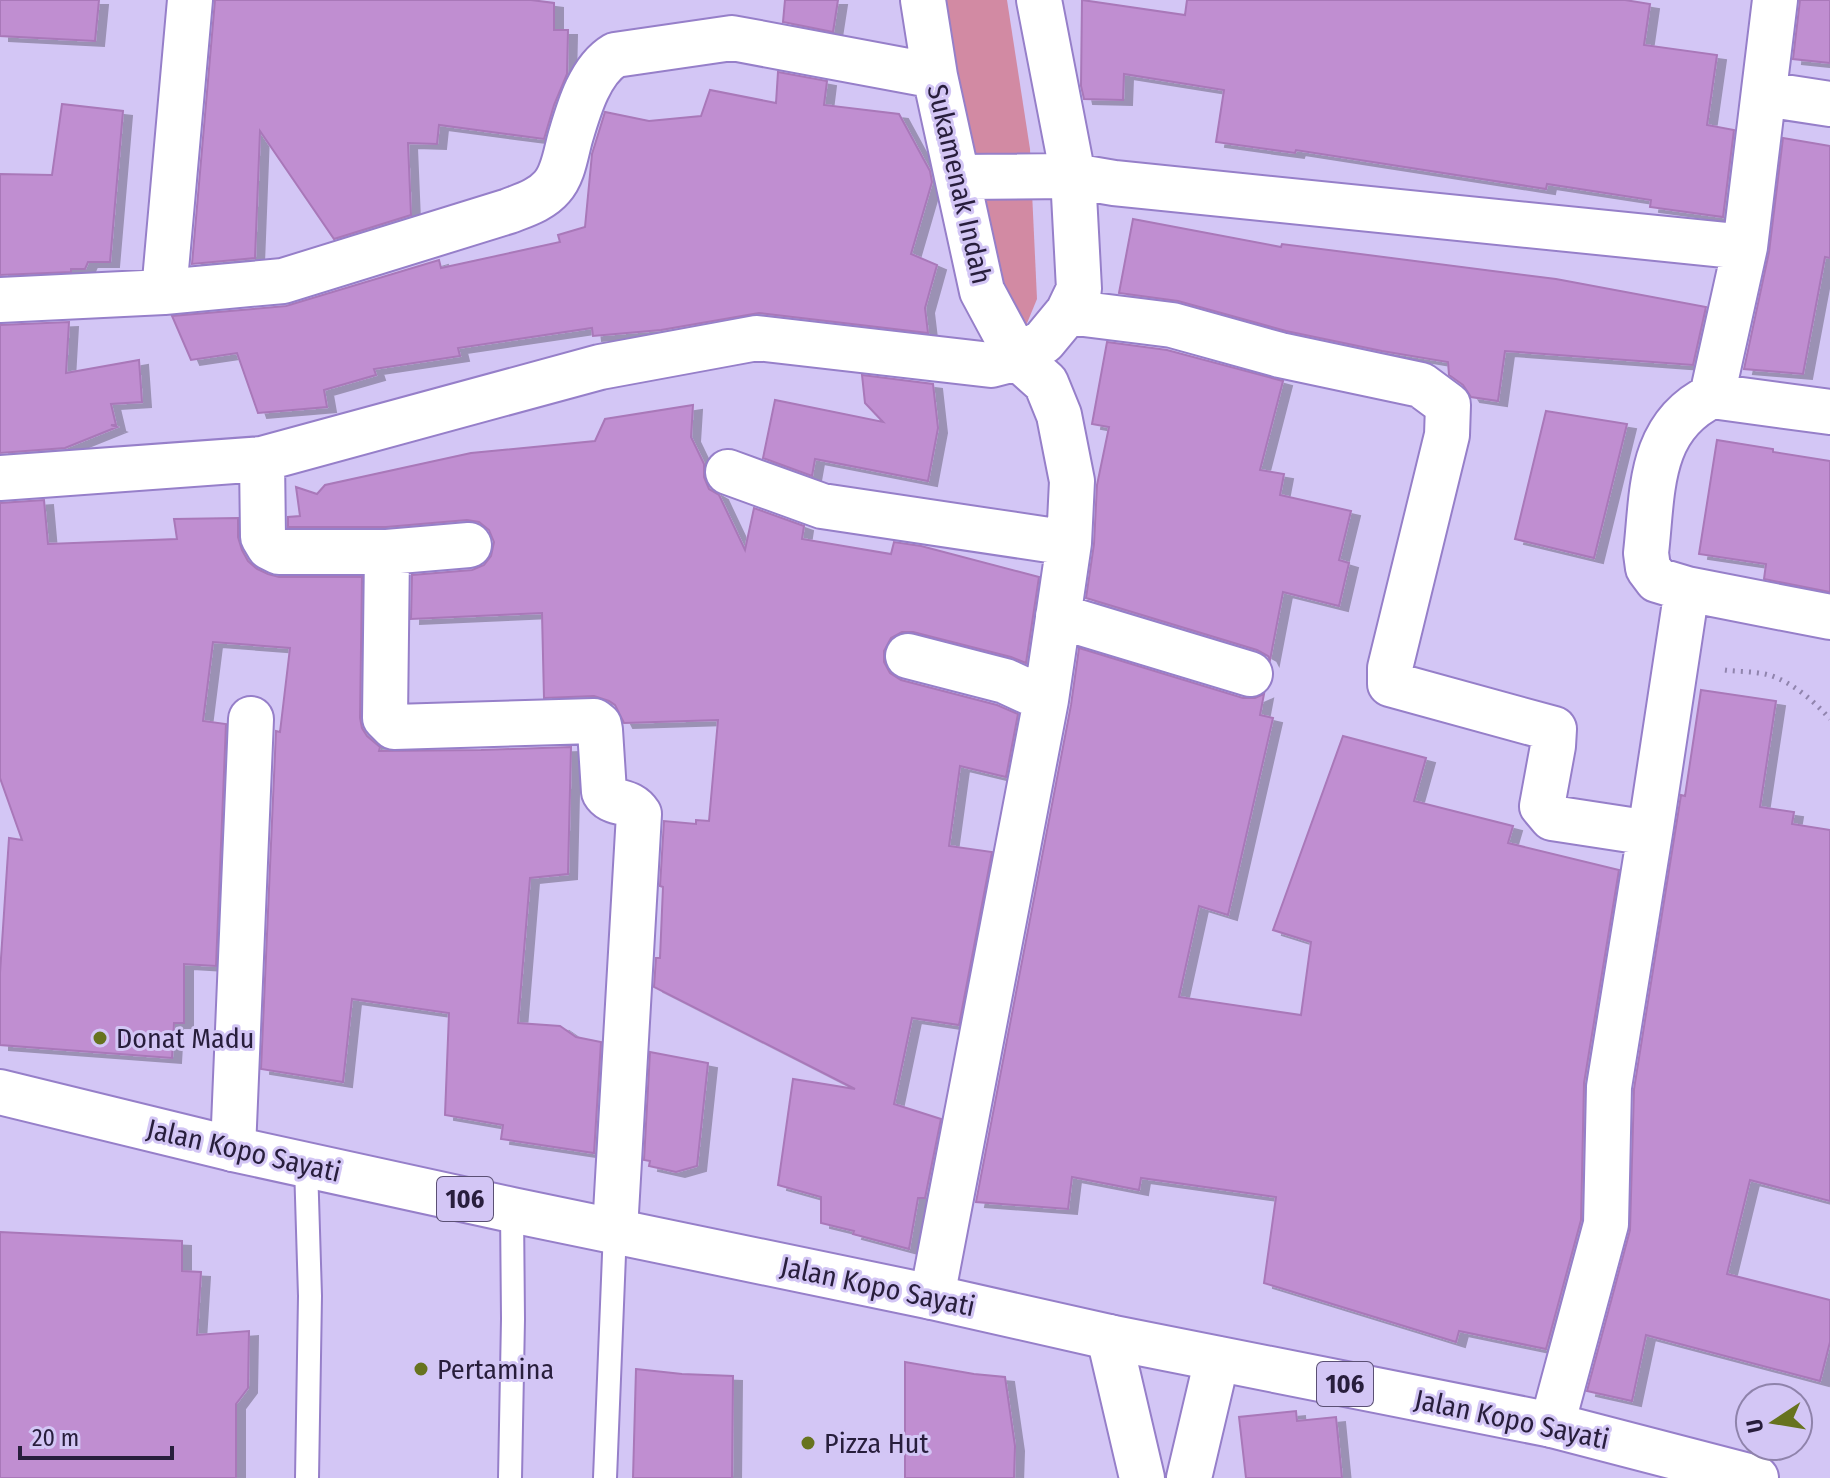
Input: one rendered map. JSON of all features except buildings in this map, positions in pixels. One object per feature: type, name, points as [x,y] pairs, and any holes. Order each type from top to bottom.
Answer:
[{"type":"street","points":[[164,292],[190,0]]},
{"type":"street","name":"Sukamenak Indah","points":[[923,0],[935,76],[982,291],[1018,358],[1046,383],[1059,415],[1072,481],[1069,543],[1046,700],[932,1297]]},
{"type":"street","points":[[0,478],[262,459],[600,367],[757,338],[991,365],[1018,358],[1044,341],[1068,312],[1079,289],[1073,176],[1039,0]]},
{"type":"street","points":[[1712,396],[1745,247],[1775,0]]},
{"type":"street","points":[[0,300],[164,292],[283,281],[509,211],[536,200],[554,186],[566,159],[586,93],[607,60],[615,55],[732,38],[935,76]]},
{"type":"street","points":[[1764,94],[1830,104]]},
{"type":"street","points":[[959,177],[1073,176],[1112,183],[1745,247]]},
{"type":"street","points":[[1068,312],[1172,325],[1280,355],[1421,385],[1448,405],[1447,435],[1390,668],[1390,684],[1554,729],[1542,806],[1552,818],[1650,833]]},
{"type":"street","points":[[1830,412],[1712,396],[1696,403],[1666,439],[1657,460],[1646,553],[1648,568],[1657,580],[1687,589],[1830,617]]},
{"type":"street","points":[[262,459],[263,537],[269,547],[279,552],[387,552],[469,545]]},
{"type":"street","points":[[728,472],[822,506],[1069,543]]},
{"type":"street","points":[[387,552],[385,718],[394,727],[594,721],[600,730],[604,792],[613,800],[630,804],[639,814],[615,1230]]},
{"type":"street","points":[[1552,1425],[1606,1224],[1609,1087],[1687,589]]},
{"type":"street","points":[[1058,616],[1250,674]]},
{"type":"street","points":[[908,656],[1005,681],[1046,700]]},
{"type":"street","points":[[233,1149],[251,719]]},
{"type":"street","name":"Jalan Kopo Sayati","points":[[0,1092],[233,1149],[512,1210],[1109,1337],[1552,1425],[1756,1478]]},
{"type":"street","points":[[1109,1337],[1142,1478]]},
{"type":"street","points":[[1189,1478],[1217,1359]]},
{"type":"lane","points":[[306,1165],[310,1296],[307,1478]]},
{"type":"lane","points":[[510,1478],[512,1210]]},
{"type":"lane","points":[[605,1478],[615,1230]]},
{"type":"path","points":[[1676,665],[1769,675],[1794,687],[1830,719]]},
{"type":"shaded area","points":[[920,0],[1007,0],[1030,149],[1037,299],[1018,345]]},
{"type":"place","name":"Donat Madu","points":[[100,1038]]},
{"type":"place","name":"Pertamina","points":[[421,1369]]},
{"type":"place","name":"Pizza Hut","points":[[808,1443]]}]
